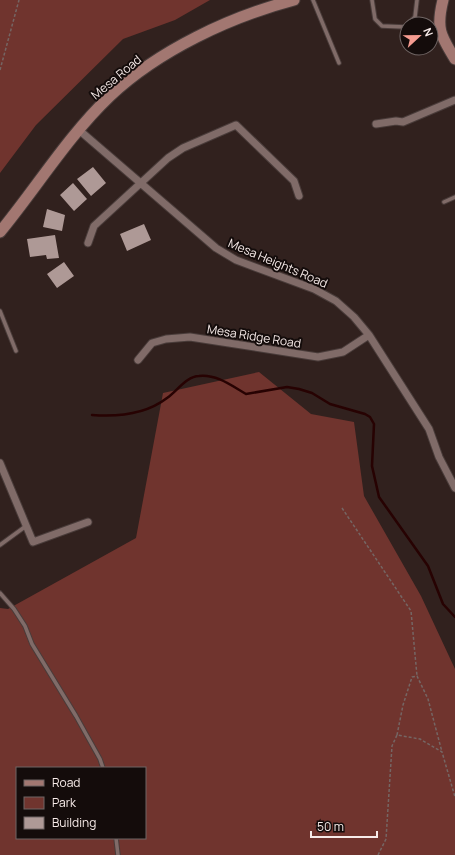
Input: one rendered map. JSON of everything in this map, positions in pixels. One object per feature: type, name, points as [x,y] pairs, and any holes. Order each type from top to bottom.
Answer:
[{"type":"street","name":"Mesa Road","points":[[0,232],[79,130],[110,96],[150,65],[199,36],[253,13],[294,0]]},
{"type":"street","points":[[443,0],[440,15],[441,35],[455,59]]},
{"type":"street","points":[[376,124],[396,121],[403,122],[455,100]]},
{"type":"street","points":[[88,243],[94,226],[168,158],[183,148],[236,125],[294,180],[299,196]]},
{"type":"street","name":"Mesa Heights Road","points":[[79,130],[216,248],[236,260],[325,294],[346,309],[369,335],[428,429],[439,457],[455,488]]},
{"type":"street","name":"Mesa Ridge Road","points":[[138,360],[152,343],[175,338],[190,337],[318,358],[343,352],[369,335]]},
{"type":"street","points":[[0,463],[33,542],[88,522]]},
{"type":"lane","points":[[313,0],[339,63]]},
{"type":"lane","points":[[372,0],[375,19],[382,26],[399,26]]},
{"type":"lane","points":[[415,16],[417,0]]},
{"type":"lane","points":[[444,202],[455,197]]},
{"type":"lane","points":[[0,311],[16,351]]},
{"type":"lane","points":[[0,545],[26,526]]},
{"type":"lane","points":[[0,593],[14,609],[25,626],[32,644],[76,716],[100,759],[103,767]]},
{"type":"lane","points":[[116,839],[118,855]]},
{"type":"path","points":[[0,70],[19,0]]},
{"type":"path","points":[[342,508],[411,611],[417,676],[428,700],[455,797]]},
{"type":"path","points":[[378,855],[386,839],[392,746],[397,735],[405,698],[412,677],[417,676]]},
{"type":"path","points":[[397,735],[420,739],[442,752]]},
{"type":"green space","points":[[0,0],[210,0],[175,20],[123,39],[36,125],[0,173]]},
{"type":"green space","points":[[259,372],[311,414],[354,422],[364,496],[421,596],[455,669],[455,855],[0,855],[0,608],[8,609],[136,538],[163,393]]},
{"type":"building","points":[[93,167],[106,183],[91,196],[77,179]]},
{"type":"building","points":[[73,183],[87,199],[74,211],[60,195]]},
{"type":"building","points":[[47,209],[65,215],[62,231],[43,227]]},
{"type":"building","points":[[144,224],[151,240],[127,251],[120,234]]},
{"type":"building","points":[[55,235],[59,258],[47,259],[46,255],[30,257],[27,239]]},
{"type":"building","points":[[64,262],[74,276],[57,288],[47,274]]},
{"type":"waterway","points":[[92,415],[112,416],[131,414],[150,408],[159,404],[190,378],[199,376],[212,377],[224,381],[246,394],[287,387],[299,389],[312,393],[330,404],[365,414],[370,417],[374,424],[372,466],[379,497],[428,566],[443,604],[455,617]]}]
